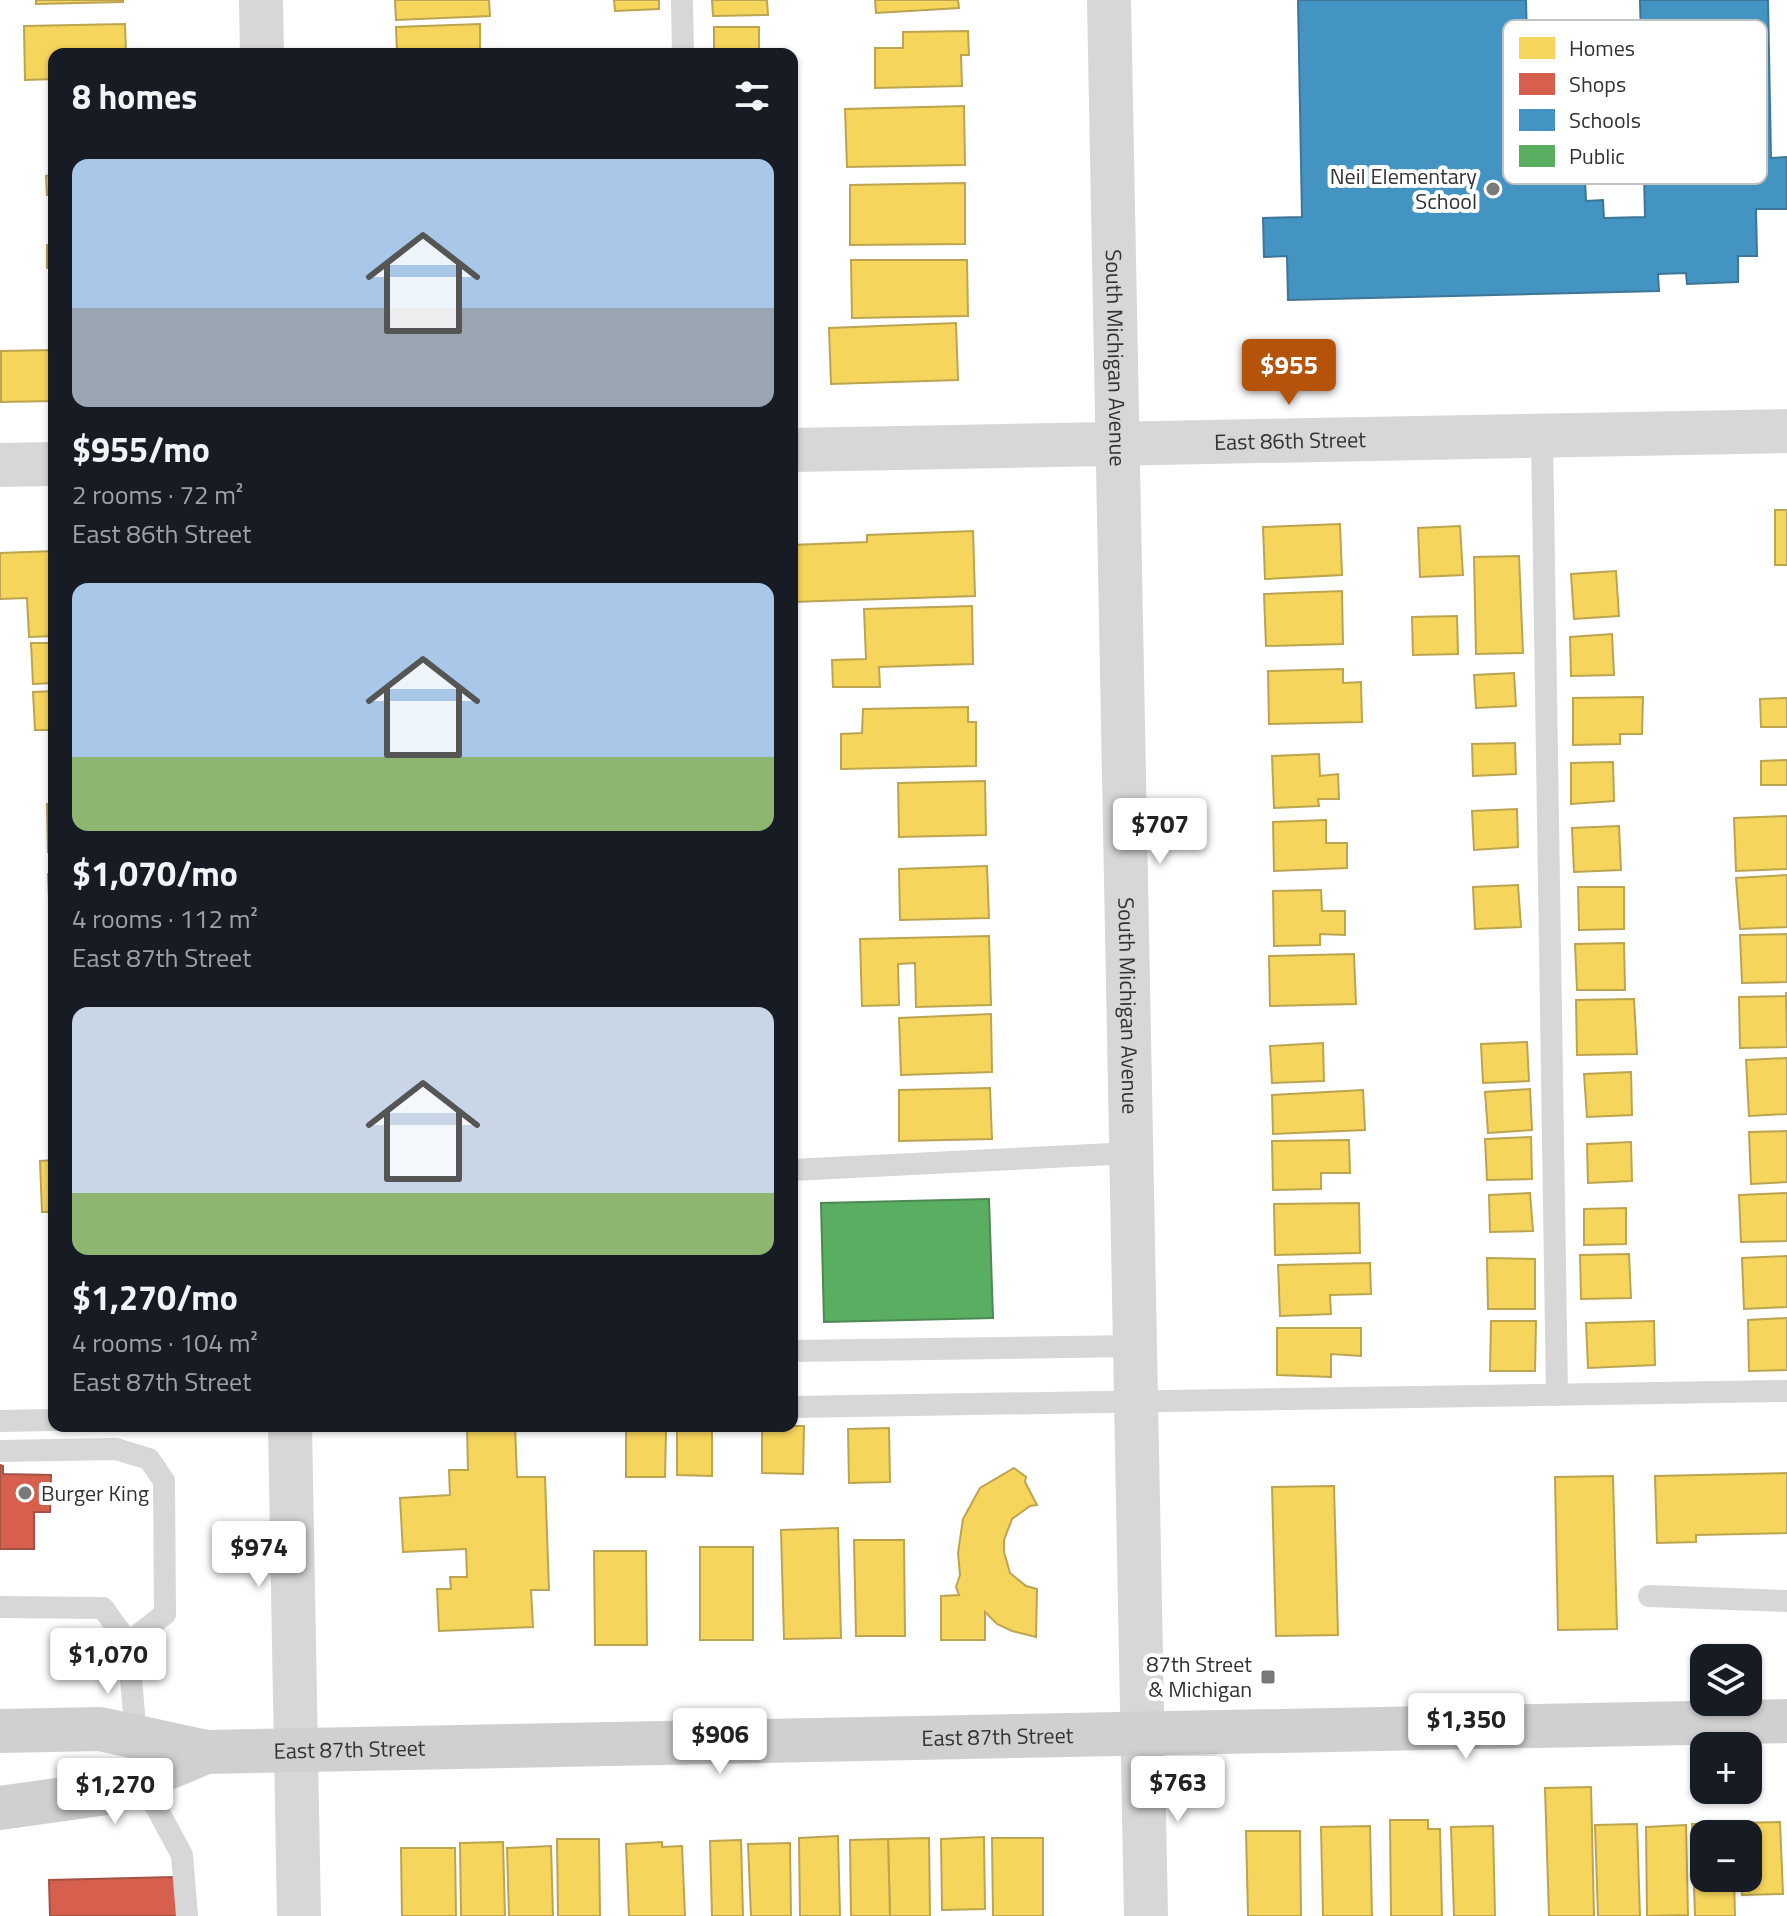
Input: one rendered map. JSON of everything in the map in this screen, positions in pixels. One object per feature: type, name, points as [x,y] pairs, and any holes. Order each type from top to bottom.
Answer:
[{"type":"main road","name":"East 87th Street","points":[[0,1731],[100,1729],[138,1758],[206,1752],[1787,1721]]},
{"type":"main road","points":[[0,1808],[107,1793],[138,1758]]},
{"type":"street","points":[[261,0],[262,48]]},
{"type":"street","name":"South Michigan Avenue","points":[[1109,0],[1146,1916]]},
{"type":"street","name":"East 86th Street","points":[[798,450],[1787,431]]},
{"type":"street","points":[[0,465],[48,464]]},
{"type":"street","points":[[290,1432],[299,1916]]},
{"type":"lane","points":[[682,0],[683,48]]},
{"type":"lane","points":[[1542,436],[1557,1395]]},
{"type":"lane","points":[[798,1170],[1132,1153]]},
{"type":"lane","points":[[798,1351],[1135,1346]]},
{"type":"lane","points":[[798,1407],[1787,1391]]},
{"type":"lane","points":[[0,1421],[48,1420]]},
{"type":"lane","points":[[0,1451],[116,1449],[149,1459],[164,1481],[165,1614],[128,1643]]},
{"type":"lane","points":[[1649,1596],[1787,1601]]},
{"type":"lane","points":[[0,1607],[103,1608],[128,1643],[138,1758],[182,1855],[187,1916]]},
{"type":"building: Homes","points":[[36,0],[123,0],[123,2],[36,4]]},
{"type":"building: Homes","points":[[395,0],[489,0],[490,16],[396,20]]},
{"type":"building: Homes","points":[[614,0],[659,0],[659,9],[615,11]]},
{"type":"building: Homes","points":[[712,0],[767,0],[768,15],[713,16]]},
{"type":"building: Homes","points":[[875,0],[958,0],[959,8],[876,13]]},
{"type":"building: Homes","points":[[125,24],[126,48],[48,48],[48,79],[25,80],[24,26]]},
{"type":"building: Homes","points":[[480,24],[480,48],[397,48],[396,27]]},
{"type":"building: Homes","points":[[714,27],[759,27],[759,48],[714,48]]},
{"type":"building: Homes","points":[[968,31],[969,55],[961,55],[962,86],[875,88],[875,48],[903,48],[903,32]]},
{"type":"building: Homes","points":[[964,106],[965,165],[847,167],[845,109]]},
{"type":"building: Homes","points":[[965,183],[965,244],[850,245],[850,185]]},
{"type":"building: Homes","points":[[851,260],[967,260],[968,316],[852,318]]},
{"type":"building: Homes","points":[[956,323],[958,380],[831,384],[829,328]]},
{"type":"building: Homes","points":[[48,350],[48,401],[1,402],[1,351]]},
{"type":"building: Homes","points":[[1775,510],[1787,510],[1787,565],[1775,565]]},
{"type":"building: Homes","points":[[1340,524],[1342,575],[1265,579],[1263,527]]},
{"type":"building: Homes","points":[[1460,526],[1463,575],[1420,577],[1418,528]]},
{"type":"building: Homes","points":[[973,531],[975,596],[798,602],[798,545],[867,542],[867,535]]},
{"type":"building: Homes","points":[[48,551],[48,636],[29,637],[27,598],[0,599],[0,553]]},
{"type":"building: Homes","points":[[1519,556],[1523,653],[1476,654],[1474,557]]},
{"type":"building: Homes","points":[[1616,571],[1619,616],[1574,619],[1571,574]]},
{"type":"building: Homes","points":[[1342,591],[1343,644],[1266,646],[1264,594]]},
{"type":"building: Homes","points":[[972,606],[973,664],[879,667],[880,687],[833,687],[832,660],[866,659],[864,609]]},
{"type":"building: Homes","points":[[1457,616],[1458,654],[1413,655],[1412,617]]},
{"type":"building: Homes","points":[[1612,634],[1614,675],[1571,676],[1570,637]]},
{"type":"building: Homes","points":[[31,643],[48,643],[48,683],[33,684]]},
{"type":"building: Homes","points":[[1343,669],[1343,683],[1361,682],[1362,722],[1269,724],[1268,671]]},
{"type":"building: Homes","points":[[1514,673],[1516,706],[1476,708],[1474,675]]},
{"type":"building: Homes","points":[[48,691],[48,730],[35,730],[33,692]]},
{"type":"building: Homes","points":[[1643,697],[1642,734],[1620,734],[1620,744],[1573,745],[1573,698]]},
{"type":"building: Homes","points":[[1787,698],[1787,727],[1761,727],[1760,699]]},
{"type":"building: Homes","points":[[968,707],[968,722],[976,722],[976,766],[841,769],[841,734],[862,733],[863,709]]},
{"type":"building: Homes","points":[[1515,743],[1516,774],[1473,776],[1472,744]]},
{"type":"building: Homes","points":[[1319,754],[1320,776],[1338,774],[1339,799],[1318,799],[1319,806],[1274,808],[1272,756]]},
{"type":"building: Homes","points":[[1787,760],[1787,785],[1761,785],[1761,761]]},
{"type":"building: Homes","points":[[1613,762],[1614,801],[1571,804],[1571,763]]},
{"type":"building: Homes","points":[[985,781],[986,835],[899,837],[898,783]]},
{"type":"building: Homes","points":[[1517,809],[1518,847],[1474,850],[1472,811]]},
{"type":"building: Homes","points":[[1787,816],[1787,869],[1736,871],[1734,818]]},
{"type":"building: Homes","points":[[1326,820],[1326,843],[1347,843],[1347,868],[1274,871],[1273,822]]},
{"type":"building: Homes","points":[[1619,826],[1621,870],[1574,872],[1572,828]]},
{"type":"building: Homes","points":[[987,866],[989,918],[900,920],[899,869]]},
{"type":"building: Homes","points":[[1787,875],[1787,927],[1740,929],[1736,878]]},
{"type":"building: Homes","points":[[1518,885],[1521,927],[1475,929],[1473,887]]},
{"type":"building: Homes","points":[[1578,887],[1624,887],[1624,929],[1579,930]]},
{"type":"building: Homes","points":[[1321,890],[1322,911],[1345,911],[1345,935],[1320,934],[1320,945],[1274,946],[1273,891]]},
{"type":"building: Homes","points":[[1787,934],[1787,982],[1742,983],[1740,935]]},
{"type":"building: Homes","points":[[989,936],[991,1005],[916,1007],[915,963],[898,964],[899,1005],[862,1006],[860,939]]},
{"type":"building: Homes","points":[[1624,943],[1625,990],[1577,990],[1575,944]]},
{"type":"building: Homes","points":[[1354,954],[1356,1004],[1270,1006],[1269,956]]},
{"type":"building: Homes","points":[[1786,992],[1787,1047],[1740,1048],[1739,997],[1786,996]]},
{"type":"building: Homes","points":[[1634,999],[1637,1054],[1577,1055],[1576,1000]]},
{"type":"building: Homes","points":[[991,1014],[992,1072],[901,1075],[899,1018]]},
{"type":"building: Homes","points":[[1527,1042],[1529,1081],[1483,1083],[1481,1044]]},
{"type":"building: Homes","points":[[1323,1043],[1324,1081],[1272,1083],[1270,1046]]},
{"type":"building: Homes","points":[[1787,1058],[1787,1114],[1749,1116],[1746,1060]]},
{"type":"building: Homes","points":[[1631,1072],[1632,1115],[1587,1117],[1584,1074]]},
{"type":"building: Homes","points":[[990,1088],[992,1139],[899,1141],[899,1090]]},
{"type":"building: Homes","points":[[1530,1089],[1532,1130],[1488,1133],[1485,1092]]},
{"type":"building: Homes","points":[[1363,1090],[1365,1130],[1273,1134],[1272,1095]]},
{"type":"building: Homes","points":[[1787,1131],[1787,1182],[1751,1184],[1749,1132]]},
{"type":"building: Homes","points":[[1531,1137],[1532,1179],[1487,1180],[1485,1139]]},
{"type":"building: Homes","points":[[1349,1140],[1350,1173],[1321,1173],[1321,1189],[1273,1190],[1272,1141]]},
{"type":"building: Homes","points":[[1631,1142],[1632,1181],[1588,1183],[1587,1144]]},
{"type":"building: Homes","points":[[48,1160],[48,1212],[42,1212],[40,1161]]},
{"type":"building: Homes","points":[[1530,1193],[1533,1231],[1490,1232],[1489,1195]]},
{"type":"building: Homes","points":[[1787,1193],[1787,1241],[1741,1242],[1739,1195]]},
{"type":"building: Homes","points":[[1359,1203],[1360,1253],[1275,1255],[1274,1204]]},
{"type":"building: Homes","points":[[1626,1208],[1626,1244],[1584,1245],[1584,1209]]},
{"type":"building: Homes","points":[[1629,1254],[1631,1298],[1581,1299],[1580,1255]]},
{"type":"building: Homes","points":[[1787,1256],[1787,1307],[1744,1309],[1742,1258]]},
{"type":"building: Homes","points":[[1487,1258],[1535,1259],[1535,1309],[1488,1309]]},
{"type":"building: Homes","points":[[1370,1263],[1371,1294],[1330,1295],[1331,1314],[1280,1316],[1278,1265]]},
{"type":"building: Homes","points":[[1787,1318],[1787,1370],[1749,1371],[1748,1320]]},
{"type":"building: Homes","points":[[1491,1321],[1536,1321],[1535,1371],[1490,1371]]},
{"type":"building: Homes","points":[[1654,1321],[1655,1365],[1588,1368],[1586,1323]]},
{"type":"building: Homes","points":[[1277,1328],[1361,1328],[1361,1356],[1331,1354],[1331,1377],[1277,1375]]},
{"type":"building: Homes","points":[[798,1426],[804,1426],[803,1474],[762,1473],[762,1432],[798,1432]]},
{"type":"building: Homes","points":[[889,1428],[890,1482],[849,1483],[848,1429]]},
{"type":"building: Homes","points":[[467,1432],[515,1432],[517,1477],[545,1477],[549,1590],[531,1590],[533,1627],[439,1631],[437,1589],[451,1589],[450,1577],[467,1577],[466,1549],[403,1552],[400,1498],[450,1495],[449,1470],[468,1470]]},
{"type":"building: Homes","points":[[626,1432],[666,1432],[665,1477],[626,1477]]},
{"type":"building: Homes","points":[[677,1432],[712,1432],[712,1476],[677,1475]]},
{"type":"building: Homes","points":[[1014,1468],[1026,1477],[1025,1482],[1037,1505],[1030,1506],[1012,1519],[1004,1540],[1004,1552],[1010,1573],[1026,1586],[1037,1589],[1036,1637],[997,1624],[985,1612],[985,1640],[941,1640],[941,1596],[959,1595],[956,1587],[960,1575],[958,1553],[963,1519],[980,1488]]},
{"type":"building: Homes","points":[[1787,1473],[1787,1533],[1696,1535],[1696,1542],[1657,1543],[1655,1476]]},
{"type":"building: Homes","points":[[1613,1476],[1617,1629],[1558,1630],[1555,1477]]},
{"type":"building: Homes","points":[[1334,1486],[1338,1635],[1276,1636],[1272,1487]]},
{"type":"building: Homes","points":[[838,1528],[841,1638],[784,1639],[781,1530]]},
{"type":"building: Homes","points":[[854,1540],[904,1540],[905,1636],[856,1636]]},
{"type":"building: Homes","points":[[700,1547],[753,1547],[753,1640],[700,1640]]},
{"type":"building: Homes","points":[[594,1551],[646,1551],[647,1645],[595,1645]]},
{"type":"building: Homes","points":[[1591,1787],[1594,1916],[1549,1916],[1545,1788]]},
{"type":"building: Homes","points":[[1390,1820],[1428,1820],[1428,1829],[1440,1829],[1442,1916],[1391,1916]]},
{"type":"building: Homes","points":[[1762,1822],[1780,1822],[1783,1894],[1742,1895],[1742,1892],[1762,1892]]},
{"type":"building: Homes","points":[[1637,1824],[1640,1916],[1598,1916],[1595,1825]]},
{"type":"building: Homes","points":[[1686,1825],[1688,1915],[1647,1916],[1646,1827]]},
{"type":"building: Homes","points":[[1370,1826],[1372,1916],[1323,1916],[1321,1827]]},
{"type":"building: Homes","points":[[1493,1826],[1495,1916],[1454,1916],[1451,1827]]},
{"type":"building: Homes","points":[[1246,1831],[1300,1831],[1301,1916],[1248,1916]]},
{"type":"building: Homes","points":[[838,1836],[840,1916],[800,1916],[799,1838]]},
{"type":"building: Homes","points":[[984,1837],[985,1909],[942,1910],[941,1839]]},
{"type":"building: Homes","points":[[929,1838],[930,1916],[890,1916],[888,1839]]},
{"type":"building: Homes","points":[[992,1838],[1043,1838],[1043,1916],[993,1916]]},
{"type":"building: Homes","points":[[557,1839],[599,1839],[600,1916],[558,1916]]},
{"type":"building: Homes","points":[[888,1839],[890,1916],[851,1916],[850,1840]]},
{"type":"building: Homes","points":[[741,1840],[743,1916],[712,1916],[710,1841]]},
{"type":"building: Homes","points":[[503,1842],[505,1916],[461,1916],[460,1843]]},
{"type":"building: Homes","points":[[662,1842],[662,1847],[682,1846],[685,1916],[629,1916],[626,1844]]},
{"type":"building: Homes","points":[[790,1843],[791,1916],[751,1916],[748,1844]]},
{"type":"building: Homes","points":[[551,1846],[553,1916],[509,1916],[507,1848]]},
{"type":"building: Homes","points":[[401,1848],[455,1848],[456,1916],[402,1916]]},
{"type":"building: Homes","points":[[1694,1892],[1734,1892],[1735,1916],[1695,1916]]},
{"type":"building: Shops","name":"Burger King","points":[[0,1465],[3,1466],[3,1474],[51,1475],[50,1512],[34,1512],[34,1549],[0,1549]]},
{"type":"building: Shops","points":[[175,1877],[183,1916],[50,1916],[49,1880]]},
{"type":"building: Schools","points":[[1298,0],[1526,0],[1527,20],[1503,20],[1503,184],[1585,184],[1586,201],[1603,200],[1604,218],[1645,217],[1644,184],[1767,184],[1767,20],[1640,20],[1640,0],[1768,0],[1771,158],[1787,157],[1787,209],[1756,209],[1757,256],[1738,256],[1738,282],[1687,284],[1686,273],[1658,274],[1659,291],[1288,300],[1287,256],[1264,257],[1263,218],[1302,217]]},
{"type":"building: Public","points":[[989,1199],[993,1318],[824,1322],[821,1203]]},
{"type":"place","name":"Neil Elementary School","points":[[1493,189]]},
{"type":"place","name":"Burger King","points":[[25,1493]]},
{"type":"place","name":"87th Street & Michigan","points":[[1268,1677]]}]
